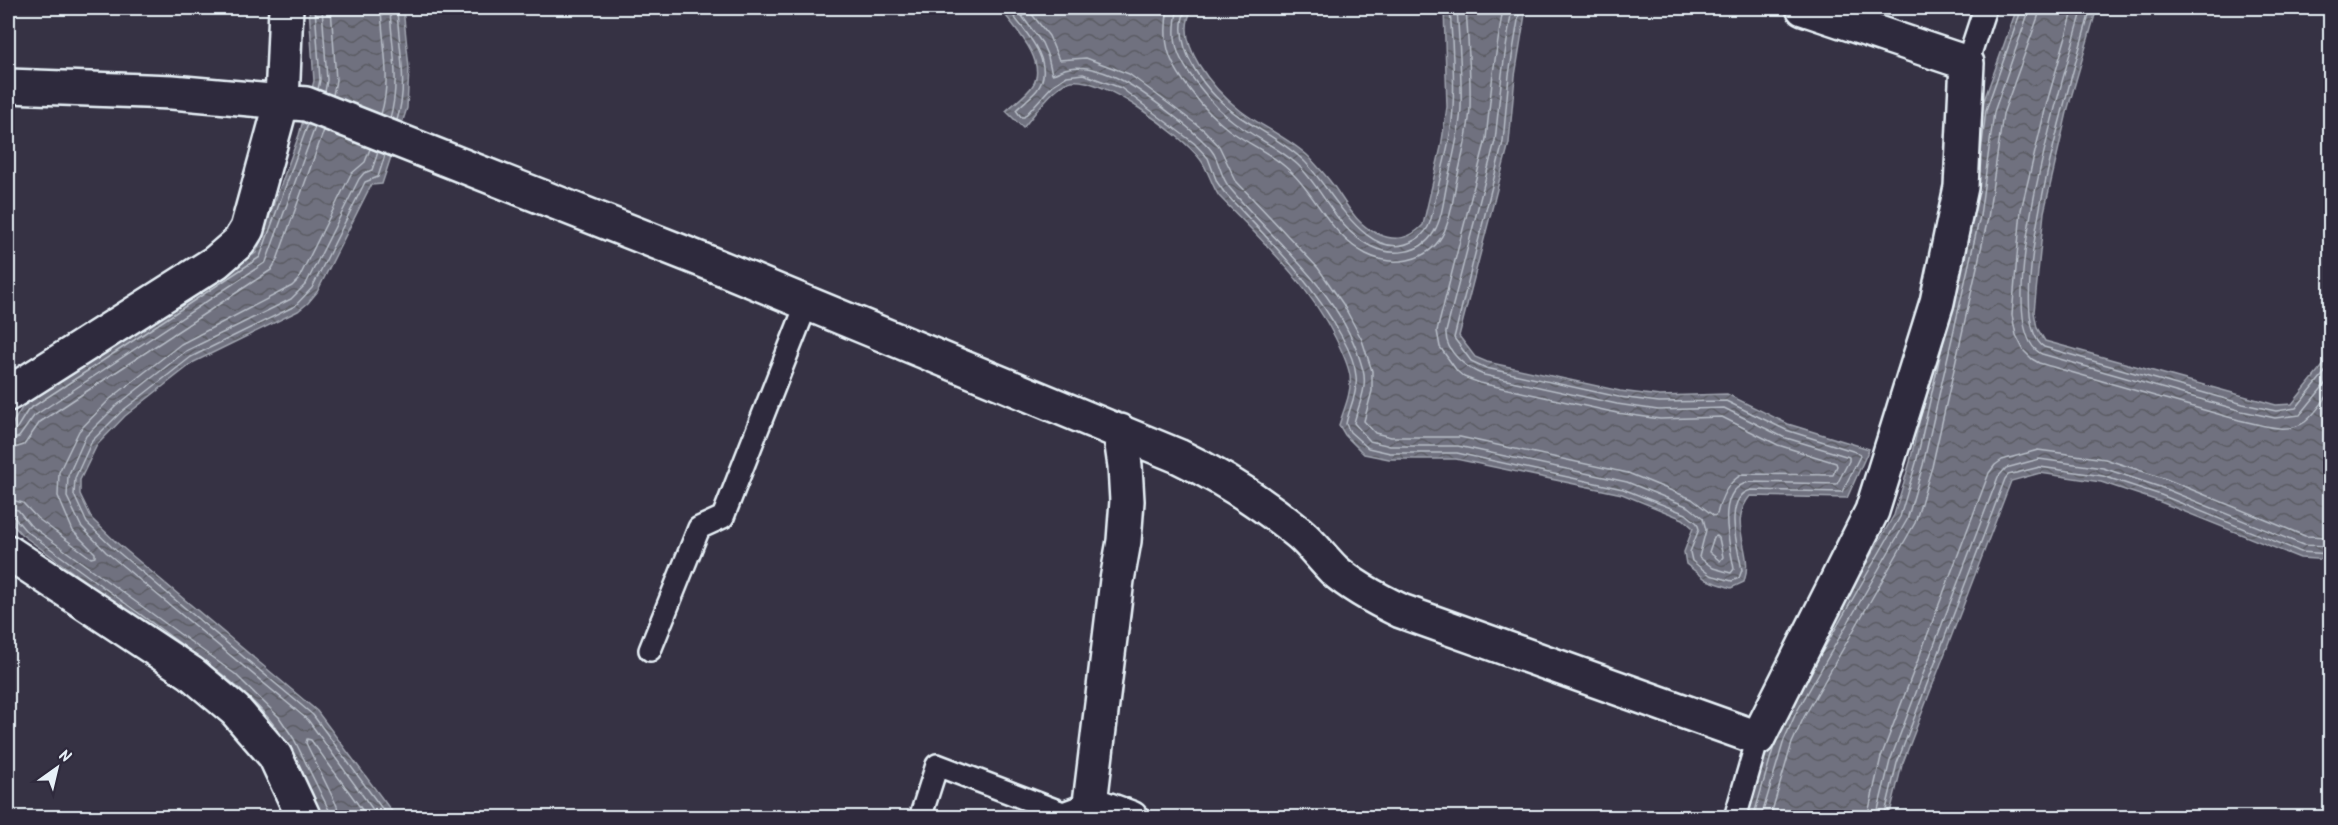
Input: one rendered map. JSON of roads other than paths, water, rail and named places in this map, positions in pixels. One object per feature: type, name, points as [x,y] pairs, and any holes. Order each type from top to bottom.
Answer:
[{"type":"street","points":[[8,394],[229,253],[239,242],[251,217],[294,102],[286,8]]},
{"type":"street","points":[[8,86],[172,92],[294,102],[435,154],[807,303],[1178,456],[1248,494],[1302,536],[1349,582],[1401,611],[1758,738],[1872,511],[1937,302],[1961,187],[1967,63],[1803,8]]},
{"type":"street","points":[[1120,431],[1127,501],[1124,541],[1089,803],[1131,818]]},
{"type":"street","points":[[8,552],[191,672],[235,710],[275,756],[304,818]]},
{"type":"lane","points":[[1967,63],[1985,8]]},
{"type":"lane","points":[[650,650],[699,528],[723,517],[807,303]]},
{"type":"lane","points":[[1735,818],[1758,738]]},
{"type":"lane","points":[[920,818],[937,765],[1063,813],[1089,803]]},
{"type":"water","points":[[309,8],[403,8],[409,68],[407,108],[382,184],[371,185],[317,292],[308,303],[298,311],[194,362],[125,416],[97,445],[80,480],[80,494],[92,519],[116,542],[317,711],[396,817],[318,817],[225,684],[21,534],[8,519],[8,431],[23,406],[256,253],[299,135],[314,81]]},
{"type":"water","points":[[1000,8],[1193,8],[1188,21],[1188,36],[1192,50],[1199,65],[1219,91],[1241,111],[1293,144],[1309,157],[1352,213],[1370,230],[1391,238],[1402,238],[1423,225],[1441,147],[1447,107],[1444,8],[1526,8],[1515,76],[1509,143],[1459,336],[1475,357],[1487,362],[1620,391],[1660,396],[1727,394],[1788,424],[1869,449],[1847,498],[1750,496],[1743,507],[1740,518],[1746,559],[1744,582],[1731,588],[1707,580],[1686,564],[1684,552],[1693,528],[1683,519],[1622,494],[1456,459],[1389,459],[1364,454],[1345,435],[1339,425],[1349,394],[1350,376],[1342,351],[1324,317],[1282,262],[1219,196],[1203,163],[1191,149],[1158,122],[1118,95],[1081,81],[1062,85],[1044,102],[1023,128],[1006,111],[1033,85],[1036,65],[1027,44]]},
{"type":"water","points":[[2017,8],[2097,8],[2068,108],[2044,212],[2034,312],[2037,328],[2045,341],[2276,405],[2292,404],[2330,357],[2330,560],[2300,558],[2158,501],[2101,482],[2040,473],[2011,481],[1902,765],[1889,817],[1747,818],[1771,735],[1784,707],[1894,515],[1910,462],[1967,213],[1981,109]]}]
